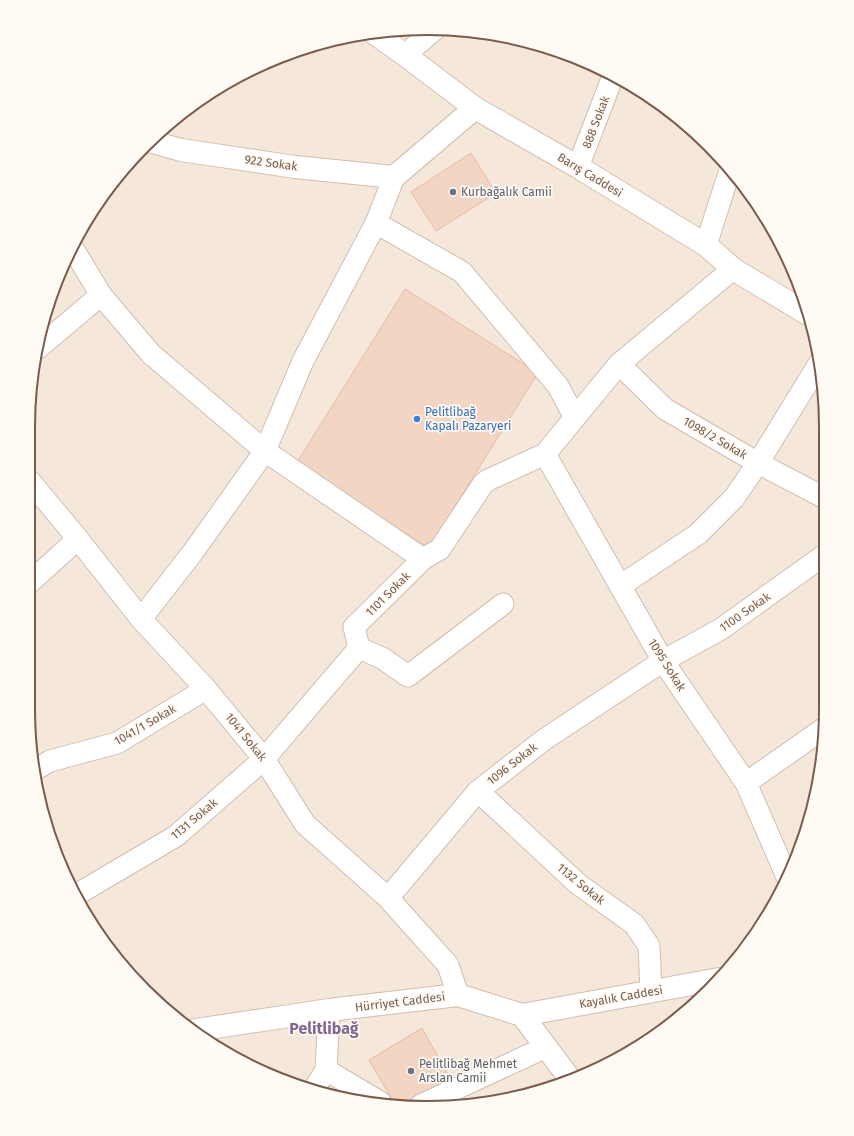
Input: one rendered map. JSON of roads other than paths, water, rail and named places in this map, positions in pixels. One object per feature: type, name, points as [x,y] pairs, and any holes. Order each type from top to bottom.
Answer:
[{"type":"street","points":[[405,55],[428,35]]},
{"type":"street","name":"Barış Caddesi","points":[[381,38],[475,108],[578,167],[706,245],[733,269],[801,310]]},
{"type":"street","name":"888 Sokak","points":[[578,167],[611,81]]},
{"type":"street","points":[[141,620],[193,552],[265,451],[303,361],[376,223],[394,177],[475,108]]},
{"type":"street","name":"922 Sokak","points":[[157,143],[181,150],[295,167],[394,177]]},
{"type":"street","points":[[706,245],[728,176]]},
{"type":"street","points":[[376,223],[462,272],[558,386],[575,418]]},
{"type":"street","points":[[76,253],[101,295],[151,354],[265,451],[423,559]]},
{"type":"street","points":[[545,454],[619,364],[733,269]]},
{"type":"street","points":[[45,343],[101,295]]},
{"type":"street","name":"1098/2 Sokak","points":[[619,364],[665,409],[758,463],[819,495]]},
{"type":"street","points":[[620,586],[698,534],[734,498],[758,463],[815,370]]},
{"type":"street","name":"1101 Sokak","points":[[360,648],[354,627],[423,559],[440,549],[483,484],[488,480],[545,454]]},
{"type":"street","name":"1095 Sokak","points":[[545,454],[663,661],[746,783],[784,870]]},
{"type":"street","name":"1041 Sokak","points":[[35,487],[78,539],[141,620],[206,689],[264,759],[305,824],[388,898],[448,965],[458,995]]},
{"type":"street","points":[[35,578],[78,539]]},
{"type":"street","name":"1100 Sokak","points":[[663,661],[721,629],[819,559]]},
{"type":"street","points":[[264,759],[360,648],[382,658],[408,676],[503,604]]},
{"type":"street","name":"1096 Sokak","points":[[388,898],[478,791],[545,739],[663,661]]},
{"type":"street","name":"1041/1 Sokak","points":[[39,767],[50,761],[117,744],[206,689]]},
{"type":"street","points":[[746,783],[818,732]]},
{"type":"street","name":"1131 Sokak","points":[[81,892],[176,836],[264,759]]},
{"type":"street","name":"1132 Sokak","points":[[478,791],[578,884],[634,924],[649,946],[651,991]]},
{"type":"street","name":"Kayalık Caddesi","points":[[522,1015],[709,981]]},
{"type":"street","name":"Hürriyet Caddesi","points":[[201,1029],[329,1010],[458,995],[522,1015]]},
{"type":"street","points":[[316,1085],[326,1070],[329,1010]]},
{"type":"street","points":[[522,1015],[567,1075]]},
{"type":"street","points":[[430,1101],[546,1047]]},
{"type":"street","points":[[326,1070],[372,1097]]},
{"type":"place","name":"Kurbağalık Camii","points":[[453,192]]},
{"type":"place","name":"Pelitlibağ Kapalı Pazaryeri","points":[[417,419]]},
{"type":"place","name":"Pelitlibağ Mehmet Arslan Camii","points":[[411,1071]]},
{"type":"district","name":"Pelitlibağ","points":[[324,1028]]}]
